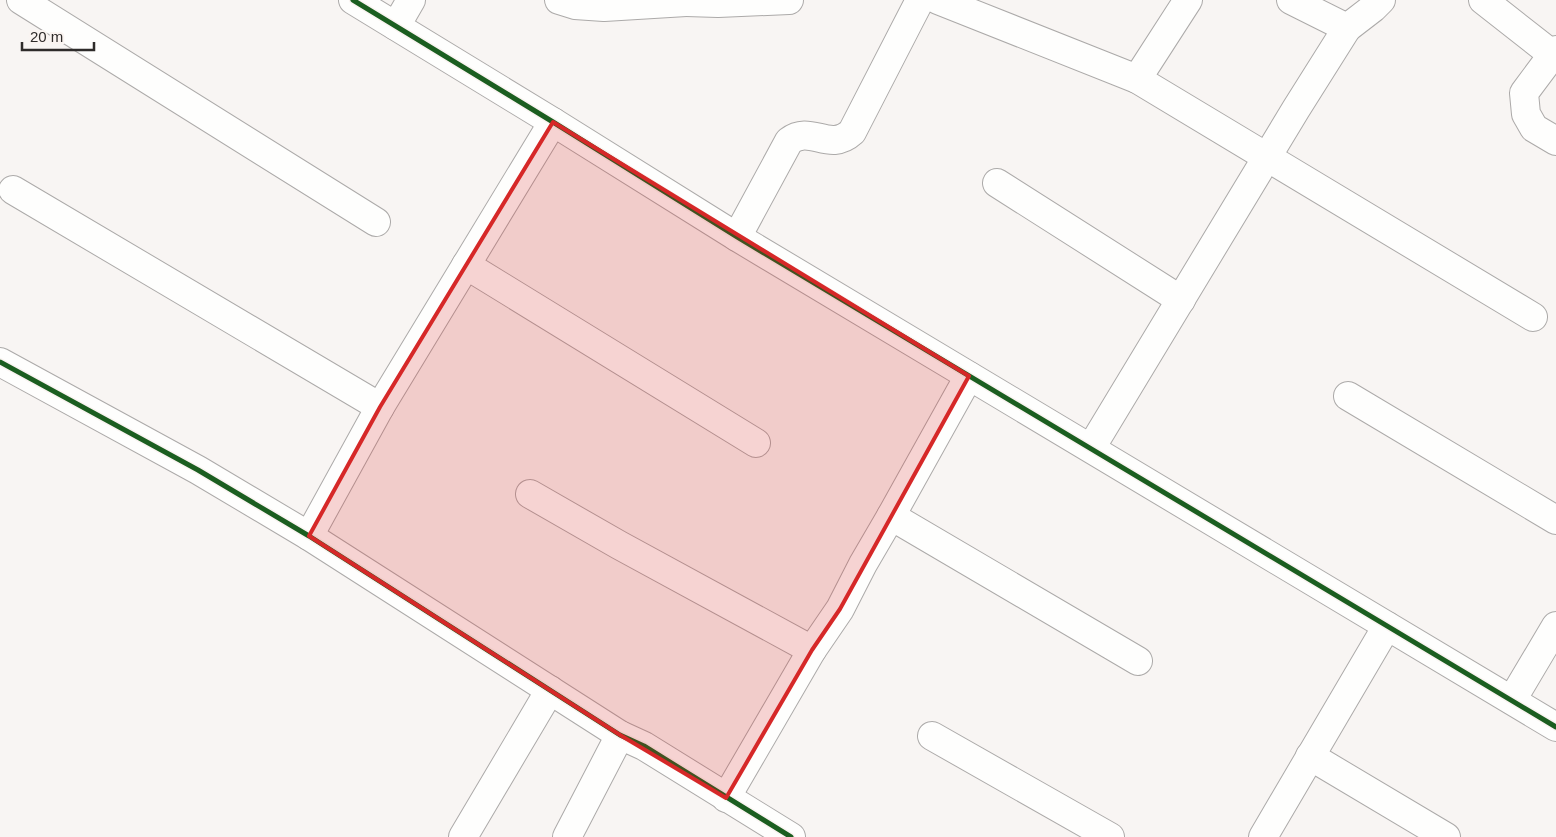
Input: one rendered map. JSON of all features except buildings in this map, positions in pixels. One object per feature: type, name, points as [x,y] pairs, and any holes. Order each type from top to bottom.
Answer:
[{"type":"street","points":[[21,0],[376,222]]},
{"type":"street","points":[[353,0],[737,237],[1556,727]]},
{"type":"street","points":[[396,26],[411,0]]},
{"type":"street","points":[[559,0],[575,5],[604,7],[686,1],[718,3],[789,0]]},
{"type":"street","points":[[737,237],[789,141],[795,136],[804,135],[837,141],[846,138],[852,132],[920,0]]},
{"type":"street","points":[[938,0],[1137,79],[1533,317]]},
{"type":"street","points":[[1137,79],[1188,0]]},
{"type":"street","points":[[1291,0],[1347,28]]},
{"type":"street","points":[[1091,448],[1347,28],[1382,0]]},
{"type":"street","points":[[1483,0],[1554,53],[1524,94],[1526,114],[1534,128],[1556,141]]},
{"type":"street","points":[[309,536],[380,407],[553,122]]},
{"type":"street","points":[[997,183],[1181,300]]},
{"type":"street","points":[[13,190],[380,407]]},
{"type":"street","points":[[466,265],[756,443]]},
{"type":"street","points":[[0,362],[198,470],[309,536],[620,735],[644,746],[790,837]]},
{"type":"street","points":[[726,798],[812,650],[840,609],[863,564],[969,376]]},
{"type":"street","points":[[1348,396],[1556,520]]},
{"type":"street","points":[[530,494],[619,545],[812,650]]},
{"type":"street","points":[[891,516],[1138,661]]},
{"type":"street","points":[[1263,837],[1387,626]]},
{"type":"street","points":[[1512,700],[1556,626]]},
{"type":"street","points":[[463,837],[550,690]]},
{"type":"street","points":[[567,837],[620,735]]},
{"type":"street","points":[[932,736],[1110,837]]},
{"type":"street","points":[[1310,756],[1446,837]]},
{"type":"highlighted area","points":[[553,122],[969,376],[840,609],[812,650],[726,798],[620,735],[309,536],[380,407]]},
{"type":"cycle path","points":[[353,0],[737,237],[1556,727]]},
{"type":"cycle path","points":[[0,362],[198,470],[309,536],[620,735],[644,746],[791,837]]}]
